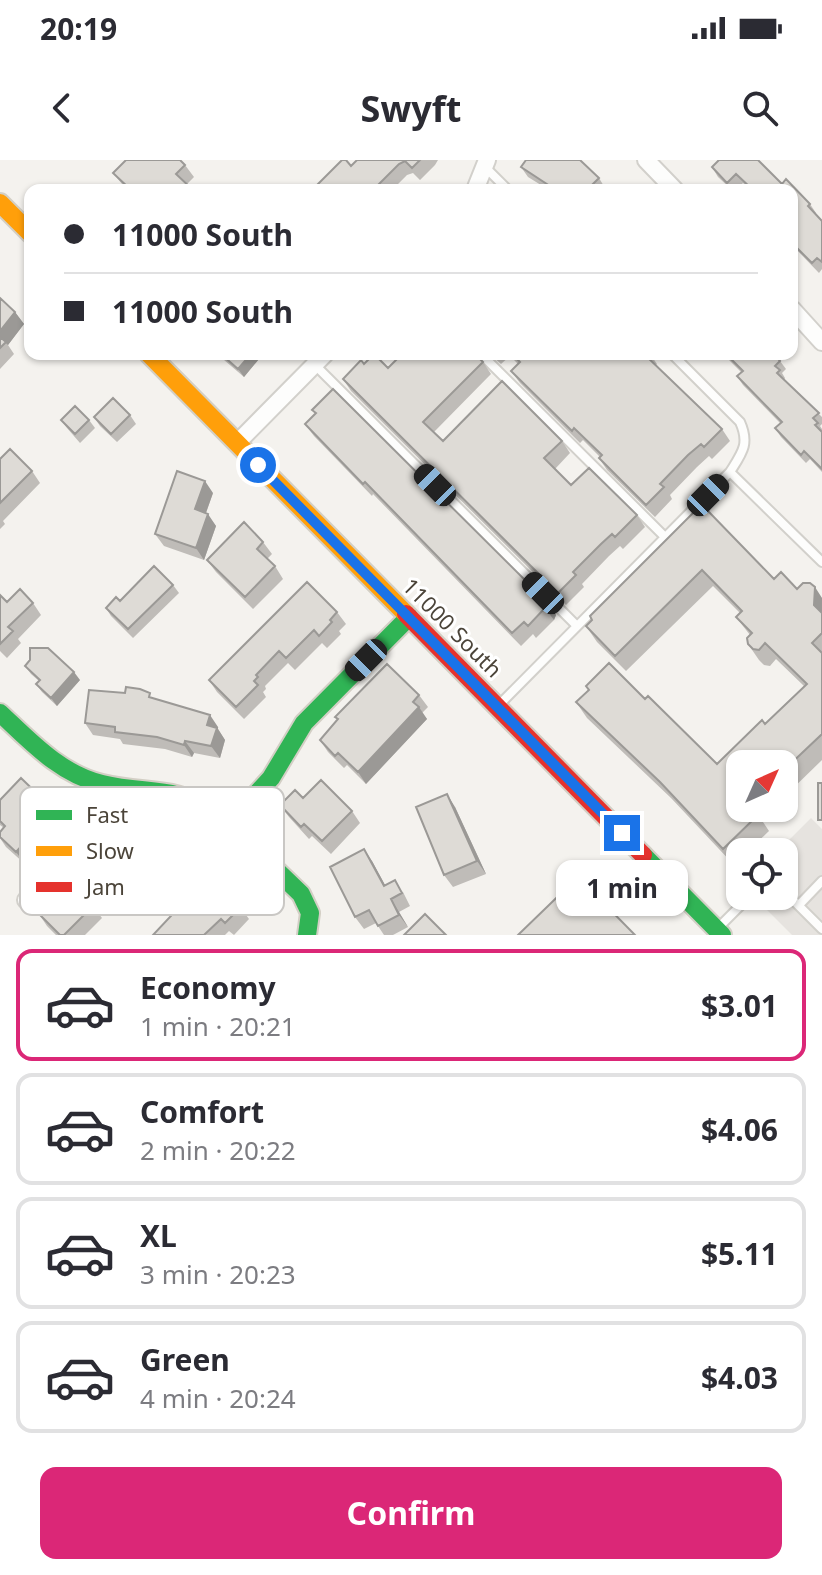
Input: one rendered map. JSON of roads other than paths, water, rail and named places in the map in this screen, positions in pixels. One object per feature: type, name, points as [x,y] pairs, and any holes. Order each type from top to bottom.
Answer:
[{"type":"street","points":[[646,160],[669,184]]},
{"type":"street","points":[[477,184],[486,163]]},
{"type":"street","points":[[0,203],[24,227]]},
{"type":"street","points":[[798,316],[822,342]]},
{"type":"street","name":"11000 South","points":[[155,360],[717,933]]},
{"type":"street","points":[[237,443],[319,360]]},
{"type":"street","points":[[263,787],[304,723],[409,617]]},
{"type":"street","points":[[0,713],[65,769],[102,784],[121,787]]},
{"type":"street","points":[[284,877],[301,894],[310,910],[310,928]]},
{"type":"lane","points":[[486,163],[503,184]]},
{"type":"lane","points":[[321,360],[577,626]]},
{"type":"lane","points":[[487,360],[665,537]]},
{"type":"lane","points":[[497,706],[730,472],[743,450],[746,435],[740,422],[678,360]]},
{"type":"lane","points":[[730,472],[822,562]]},
{"type":"lane","points":[[822,881],[799,905],[822,929]]},
{"type":"lane","points":[[717,933],[738,910]]}]
